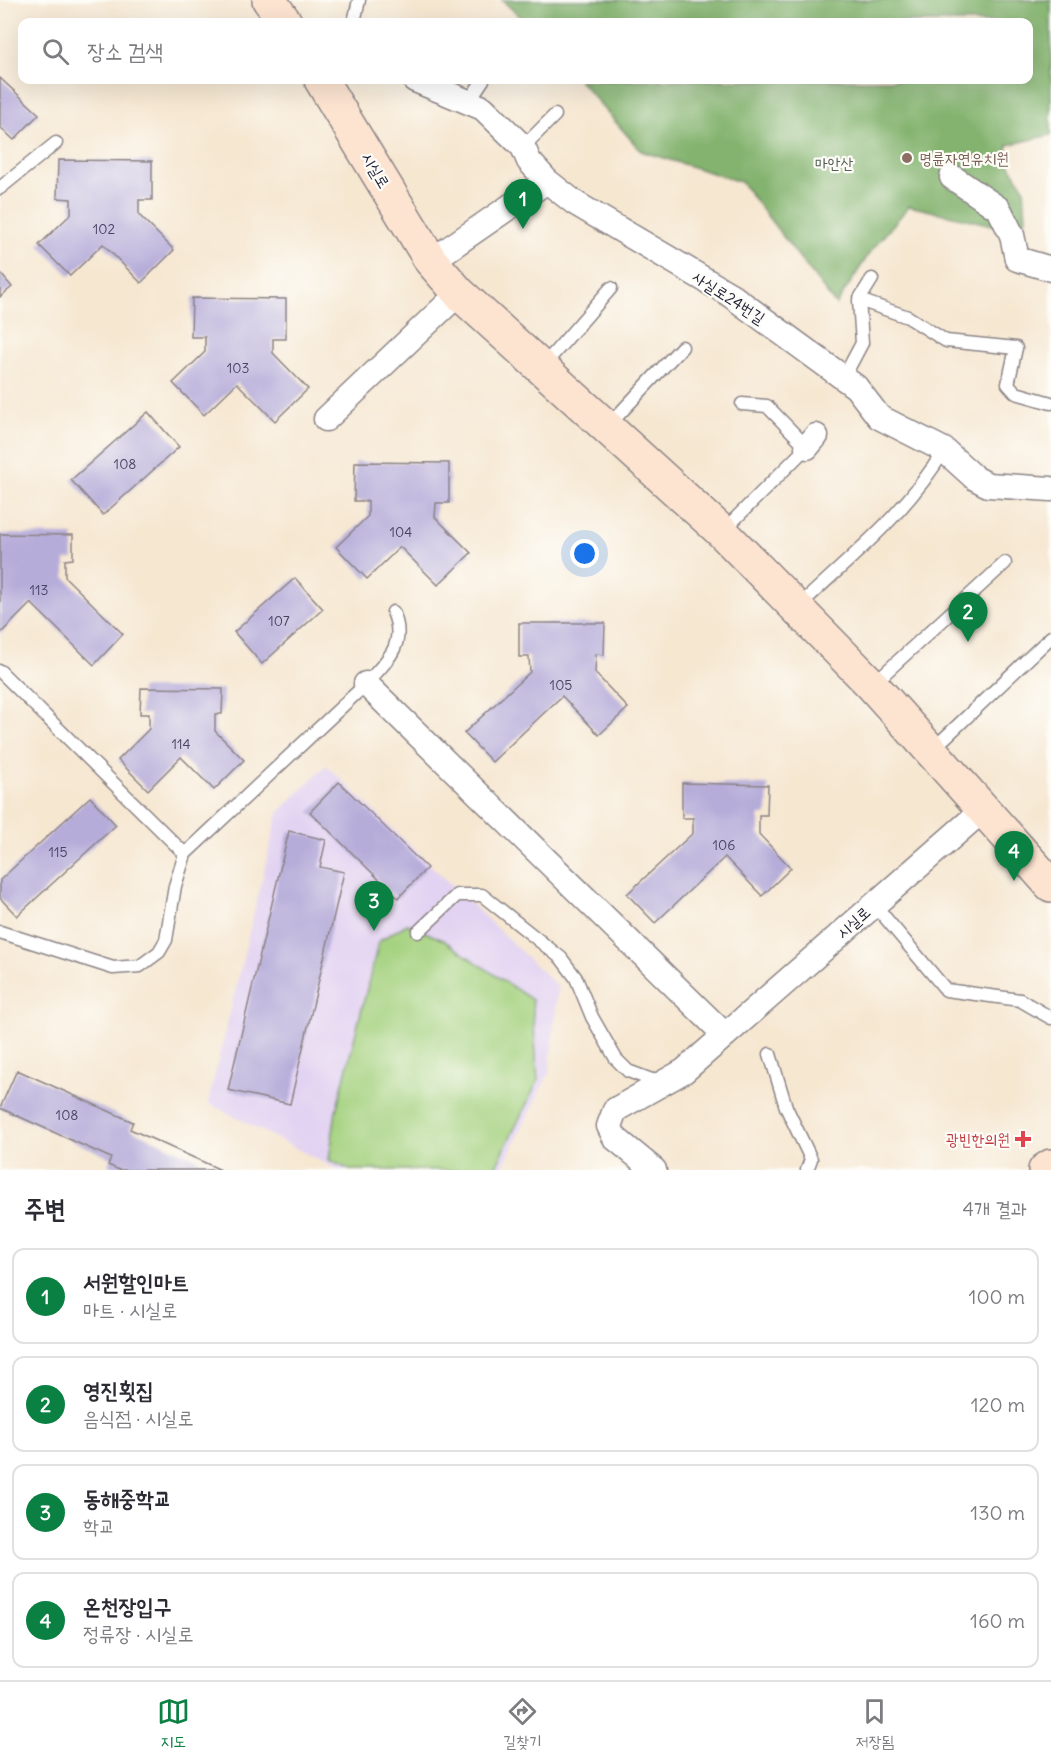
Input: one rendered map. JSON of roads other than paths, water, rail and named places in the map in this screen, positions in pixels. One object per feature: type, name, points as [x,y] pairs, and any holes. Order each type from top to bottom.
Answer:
[{"type":"main road","points":[[269,0],[282,18]]},
{"type":"main road","name":"시실로","points":[[323,84],[431,261],[459,293],[608,426],[722,532],[798,607],[985,808],[1051,885]]},
{"type":"main road","points":[[1045,1170],[1051,1166]]},
{"type":"street","name":"사실로24번길","points":[[426,84],[483,108],[523,147],[529,161],[547,181],[610,225],[729,294],[856,387],[879,417],[944,450],[975,478],[988,485],[1002,488],[1047,487],[1051,489]]},
{"type":"street","points":[[952,177],[999,209],[1012,235],[1017,259],[1051,268]]},
{"type":"street","points":[[431,261],[547,181]]},
{"type":"street","points":[[326,419],[459,293]]},
{"type":"street","points":[[366,684],[725,1035]]},
{"type":"street","points":[[873,903],[985,808]]},
{"type":"street","name":"시실로","points":[[654,1170],[615,1138],[609,1126],[615,1110],[684,1071],[873,903]]},
{"type":"lane","points":[[355,18],[359,0]]},
{"type":"lane","points":[[469,101],[480,84]]},
{"type":"lane","points":[[523,147],[555,115]]},
{"type":"lane","points":[[0,188],[56,143]]},
{"type":"lane","points":[[844,378],[862,343],[859,300],[873,279]]},
{"type":"lane","points":[[542,367],[611,288]]},
{"type":"lane","points":[[859,300],[908,317],[946,341],[1016,348],[1008,384],[1016,393],[1051,403]]},
{"type":"lane","points":[[608,426],[682,347]]},
{"type":"lane","points":[[722,532],[811,442],[767,406],[742,404]]},
{"type":"lane","points":[[798,607],[907,502],[928,477],[944,450]]},
{"type":"lane","points":[[872,685],[1005,563]]},
{"type":"lane","points":[[0,932],[113,968],[140,966],[159,951],[166,940],[175,886],[185,854],[366,684],[392,654],[398,640],[398,626],[393,612]]},
{"type":"lane","points":[[932,751],[1051,637]]},
{"type":"lane","points":[[0,670],[185,854]]},
{"type":"lane","points":[[418,932],[457,895],[482,895],[561,958],[576,978],[592,1017],[616,1059],[628,1071],[662,1084]]},
{"type":"lane","name":"시실로","points":[[873,903],[946,990],[1020,1000],[1051,1018]]},
{"type":"lane","points":[[770,1054],[786,1107],[811,1159],[807,1170]]},
{"type":"place","name":"명륜자연유치원","points":[[907,158]]},
{"type":"place","name":"서원할인마트","points":[[523,229]]},
{"type":"place","name":"영진횟집","points":[[968,642]]},
{"type":"place","name":"온천장입구","points":[[1014,881]]},
{"type":"place","name":"동해중학교","points":[[374,931]]},
{"type":"place","name":"광빈한의원","points":[[1023,1139]]},
{"type":"park label","name":"마안산","points":[[834,163]]}]
